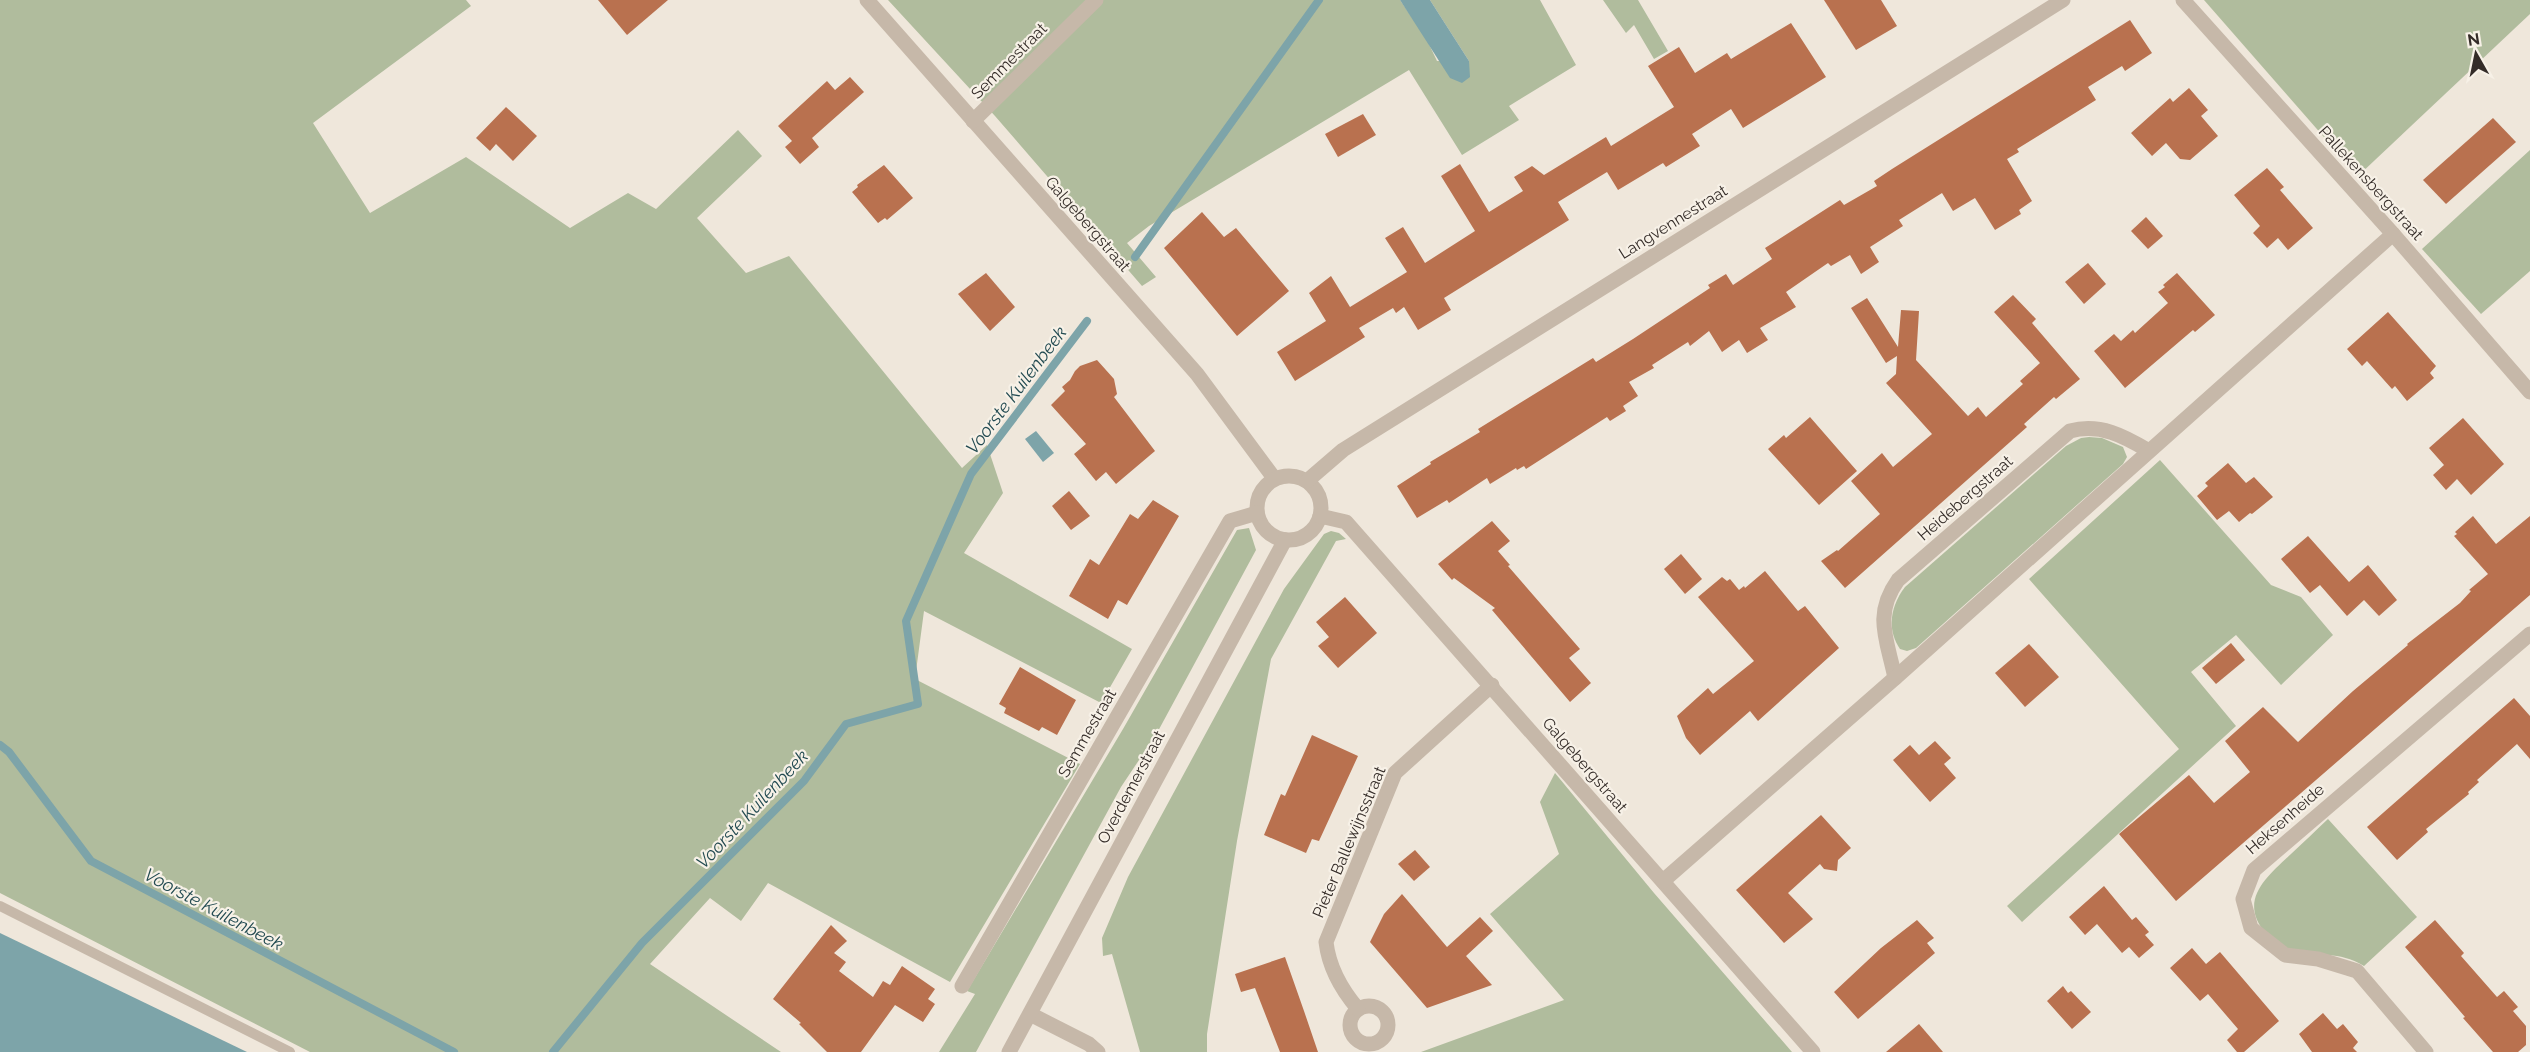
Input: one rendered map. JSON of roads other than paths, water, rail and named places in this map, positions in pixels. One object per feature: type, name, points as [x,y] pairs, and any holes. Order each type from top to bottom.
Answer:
[{"type":"street","name":"Galgebergstraat","points":[[867,0],[1197,374],[1275,478]]},
{"type":"street","name":"Semmestraat","points":[[973,122],[1096,0]]},
{"type":"street","name":"Langvennestraat","points":[[1307,481],[1343,450],[2063,0]]},
{"type":"street","name":"Pallekensbergstraat","points":[[2183,0],[2393,234],[2530,392]]},
{"type":"street","points":[[1663,881],[1895,678],[2393,234]]},
{"type":"street","name":"Heidebergstraat","points":[[1895,678],[1883,607],[1898,580],[2070,431],[2085,427],[2103,429],[2127,438],[2149,451]]},
{"type":"street","points":[[1286,475],[1307,481],[1316,490],[1321,503],[1320,516],[1315,527],[1307,535],[1285,540],[1266,531],[1257,513],[1257,500],[1264,487],[1275,478],[1286,475]]},
{"type":"street","name":"Semmestraat","points":[[962,986],[1230,521],[1257,513]]},
{"type":"street","name":"Galgebergstraat","points":[[1320,516],[1346,522],[1813,1052]]},
{"type":"street","name":"Overdemerstraat","points":[[1009,1052],[1285,540]]},
{"type":"street","name":"Heksenheide","points":[[2426,1052],[2357,971],[2318,959],[2285,956],[2251,928],[2243,899],[2254,870],[2530,634]]},
{"type":"street","name":"Pieter Ballewijnsstraat","points":[[1358,1009],[1342,991],[1328,955],[1326,942],[1390,784],[1395,773],[1492,685]]},
{"type":"street","points":[[1030,1014],[1089,1044],[1098,1052]]},
{"type":"lane","points":[[0,906],[290,1052]]},
{"type":"water","points":[[1400,0],[1430,0],[1469,61],[1470,77],[1462,83],[1450,78]]},
{"type":"water","points":[[1036,431],[1054,453],[1043,462],[1025,439]]},
{"type":"water","points":[[0,933],[247,1052],[0,1052]]},
{"type":"waterway","name":"Voorste Kuilenbeek","points":[[1135,257],[1319,0]]},
{"type":"waterway","name":"Voorste Kuilenbeek","points":[[553,1052],[642,943],[804,781],[846,724],[918,704],[906,621],[971,474],[1087,321]]},
{"type":"waterway","name":"Voorste Kuilenbeek","points":[[0,745],[9,752],[91,861],[454,1052]]}]
